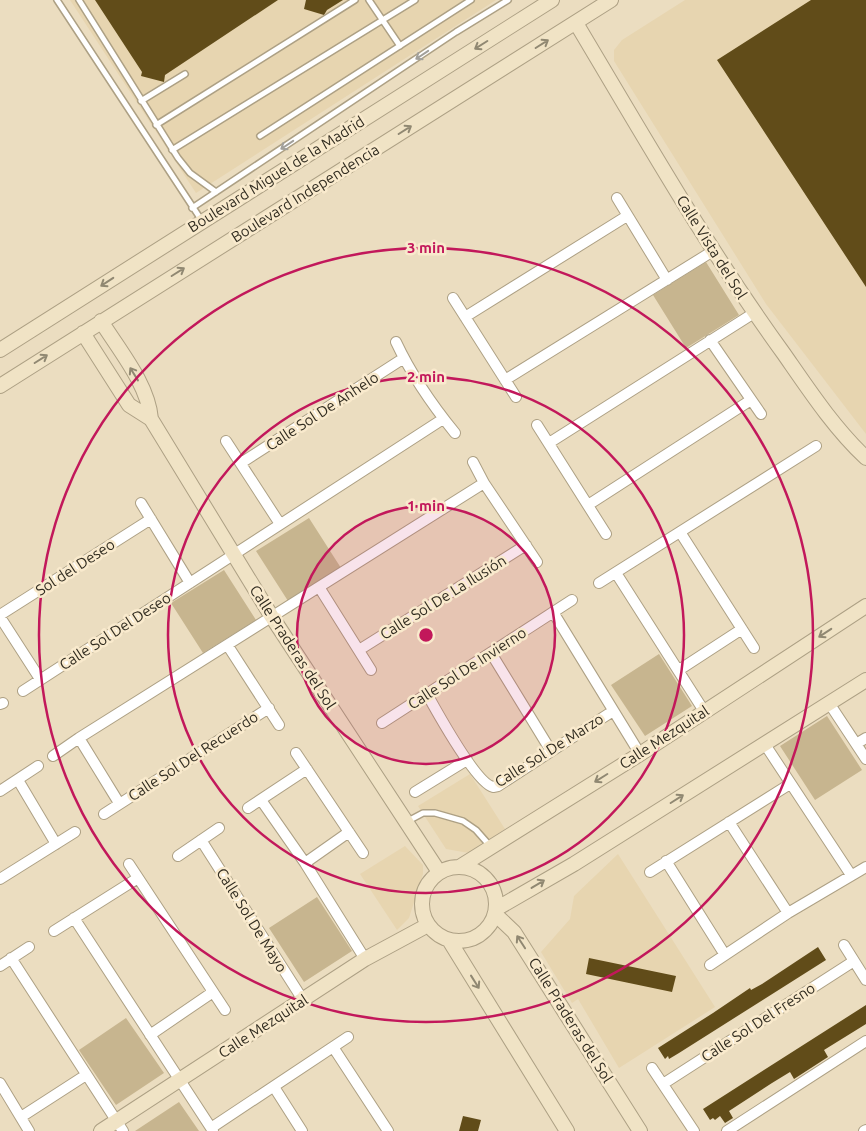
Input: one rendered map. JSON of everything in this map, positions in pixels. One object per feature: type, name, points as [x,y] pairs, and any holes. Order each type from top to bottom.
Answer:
[{"type":"street","name":"Boulevard Miguel de la Madrid","points":[[0,350],[552,0]]},
{"type":"street","name":"Boulevard Independencia","points":[[0,386],[610,0]]},
{"type":"street","name":"Calle Vista del Sol","points":[[576,23],[713,251],[754,313],[834,424],[866,458]]},
{"type":"street","points":[[617,198],[667,280]]},
{"type":"street","points":[[464,317],[627,216]]},
{"type":"street","points":[[505,380],[713,251]]},
{"type":"street","points":[[453,298],[516,396]]},
{"type":"street","points":[[548,443],[754,313]]},
{"type":"street","points":[[101,321],[144,389],[149,403],[151,419]]},
{"type":"street","points":[[83,333],[130,405],[151,419]]},
{"type":"street","points":[[710,340],[761,414]]},
{"type":"street","points":[[396,342],[404,358],[443,419],[455,433]]},
{"type":"street","name":"Calle Sol De Anhelo","points":[[241,463],[404,358]]},
{"type":"street","points":[[588,505],[751,400]]},
{"type":"street","name":"Calle Praderas del Sol","points":[[151,419],[272,617],[439,872]]},
{"type":"street","points":[[234,554],[443,419]]},
{"type":"street","points":[[537,425],[606,534]]},
{"type":"street","points":[[226,441],[280,524]]},
{"type":"street","points":[[599,583],[816,446]]},
{"type":"street","points":[[472,462],[537,562]]},
{"type":"street","points":[[53,756],[484,483]]},
{"type":"street","points":[[141,503],[190,583]]},
{"type":"street","name":"Sol del Deseo","points":[[0,616],[151,519]]},
{"type":"street","points":[[680,532],[754,648]]},
{"type":"street","name":"Calle Sol De La Ilusión","points":[[359,650],[526,545]]},
{"type":"street","name":"Calle Sol Del Deseo","points":[[23,691],[234,554]]},
{"type":"street","points":[[616,573],[704,711]]},
{"type":"street","points":[[319,588],[371,670]]},
{"type":"street","name":"Calle Sol De Invierno","points":[[382,723],[572,600]]},
{"type":"street","name":"Calle Mezquital","points":[[461,866],[640,754],[866,606]]},
{"type":"street","points":[[553,612],[640,754]]},
{"type":"street","points":[[0,616],[40,679]]},
{"type":"street","points":[[679,670],[742,629]]},
{"type":"street","name":"Calle Sol Del Recuerdo","points":[[79,738],[119,803],[269,708],[228,646]]},
{"type":"street","points":[[491,653],[551,751]]},
{"type":"street","points":[[496,911],[866,680]]},
{"type":"street","name":"Calle Sol De Marzo","points":[[426,694],[467,760],[483,782],[493,787],[498,786],[614,711]]},
{"type":"street","points":[[829,703],[866,759]]},
{"type":"street","points":[[269,708],[279,725]]},
{"type":"street","points":[[856,744],[866,738]]},
{"type":"street","points":[[764,744],[851,875]]},
{"type":"street","points":[[296,753],[363,853]]},
{"type":"street","points":[[415,792],[467,760]]},
{"type":"street","points":[[0,791],[38,766]]},
{"type":"street","points":[[248,808],[307,769]]},
{"type":"street","points":[[18,780],[56,844]]},
{"type":"street","points":[[650,872],[790,784]]},
{"type":"street","points":[[261,800],[305,863],[365,959]]},
{"type":"street","points":[[104,814],[119,803]]},
{"type":"street","points":[[729,822],[788,913]]},
{"type":"street","points":[[178,856],[219,828]]},
{"type":"street","points":[[0,879],[75,832]]},
{"type":"street","points":[[305,863],[349,832]]},
{"type":"street","name":"Calle Sol De Mayo","points":[[201,840],[303,1000]]},
{"type":"street","points":[[666,861],[726,955]]},
{"type":"street","points":[[129,864],[225,1010]]},
{"type":"street","points":[[461,866],[473,869],[484,876],[492,885],[496,897],[496,911],[491,925],[477,936],[461,942],[449,940],[437,935],[428,925],[422,914],[422,896],[430,880],[439,872],[450,867],[461,866]]},
{"type":"street","points":[[710,966],[788,913],[866,867]]},
{"type":"street","points":[[54,931],[138,878]]},
{"type":"street","name":"Calle Praderas del Sol","points":[[496,911],[514,932],[640,1131]]},
{"type":"street","points":[[74,918],[212,1129],[348,1037]]},
{"type":"street","name":"Calle Mezquital","points":[[101,1131],[120,1126],[179,1081],[365,959],[428,925]]},
{"type":"street","points":[[449,940],[566,1131]]},
{"type":"street","points":[[844,945],[866,980]]},
{"type":"street","points":[[0,966],[29,947]]},
{"type":"street","points":[[12,958],[86,1076],[120,1126]]},
{"type":"street","name":"Calle Sol Del Fresno","points":[[663,1084],[854,960]]},
{"type":"street","points":[[150,1035],[212,992]]},
{"type":"street","points":[[728,1131],[866,1041]]},
{"type":"street","points":[[333,1047],[388,1131]]},
{"type":"street","points":[[652,1068],[694,1131]]},
{"type":"street","points":[[21,1117],[86,1076]]},
{"type":"street","points":[[0,1083],[29,1131]]},
{"type":"street","points":[[274,1087],[302,1131]]},
{"type":"lane","points":[[57,0],[202,221]]},
{"type":"lane","points":[[79,0],[172,150],[190,173],[216,192]]},
{"type":"lane","points":[[156,125],[355,0]]},
{"type":"lane","points":[[369,0],[400,46]]},
{"type":"lane","points":[[172,150],[415,0]]},
{"type":"lane","points":[[260,136],[471,0]]},
{"type":"lane","points":[[192,208],[456,32],[508,0]]},
{"type":"lane","points":[[141,101],[186,74]]},
{"type":"lane","points":[[407,821],[423,813],[434,813],[464,821],[476,830],[492,847]]},
{"type":"shaded area","points":[[70,0],[496,0],[196,193]]},
{"type":"shaded area","points":[[685,0],[866,0],[866,434],[766,304],[614,61],[614,50],[622,40]]},
{"type":"shaded area","points":[[706,262],[739,315],[686,348],[653,295]]},
{"type":"shaded area","points":[[309,518],[341,568],[288,601],[256,551]]},
{"type":"shaded area","points":[[224,570],[256,620],[203,653],[171,603]]},
{"type":"shaded area","points":[[659,654],[692,706],[645,736],[611,685]]},
{"type":"shaded area","points":[[827,716],[862,770],[815,800],[780,746]]},
{"type":"shaded area","points":[[470,774],[505,829],[469,853],[446,849],[418,806]]},
{"type":"shaded area","points":[[405,846],[423,865],[423,874],[409,918],[397,930],[360,874]]},
{"type":"shaded area","points":[[618,854],[715,1007],[619,1068],[578,999],[572,1003],[541,952],[570,919],[574,896]]},
{"type":"shaded area","points":[[317,897],[352,951],[304,982],[269,928]]},
{"type":"shaded area","points":[[126,1018],[164,1073],[116,1105],[79,1050]]},
{"type":"shaded area","points":[[179,1102],[199,1131],[135,1131]]},
{"type":"building","points":[[95,0],[278,0],[165,75],[164,82],[141,76],[142,72]]},
{"type":"building","points":[[306,0],[343,0],[327,10],[324,15],[304,9]]},
{"type":"building","points":[[811,0],[866,0],[866,287],[717,60]]},
{"type":"building","points":[[818,947],[826,960],[679,1053],[669,1059],[668,1056],[665,1059],[658,1048],[750,988],[751,990],[762,984]]},
{"type":"building","points":[[589,958],[676,976],[672,992],[586,974]]},
{"type":"building","points":[[866,1005],[866,1024],[824,1050],[828,1057],[794,1079],[790,1072],[772,1083],[729,1111],[733,1118],[725,1123],[720,1116],[715,1120],[713,1118],[710,1120],[703,1109]]},
{"type":"building","points":[[463,1116],[481,1120],[478,1131],[459,1131]]}]
